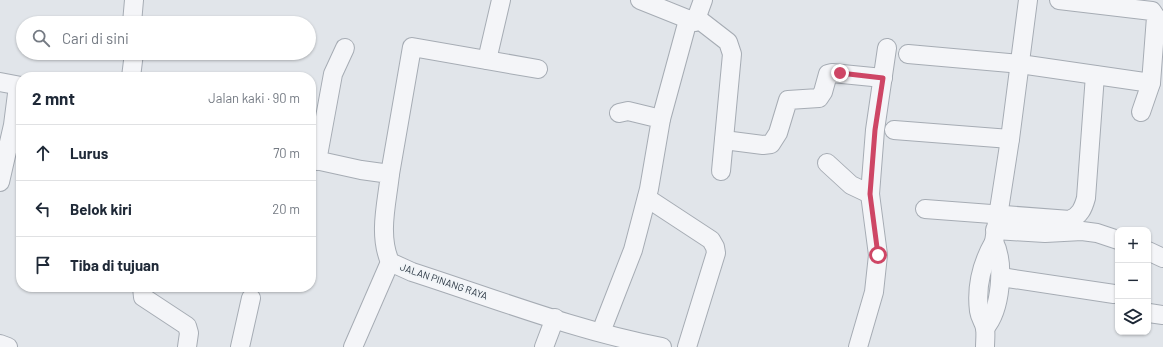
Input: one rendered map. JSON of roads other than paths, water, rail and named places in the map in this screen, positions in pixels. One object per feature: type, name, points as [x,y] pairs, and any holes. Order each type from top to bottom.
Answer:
[{"type":"street","points":[[133,16],[134,0]]},
{"type":"street","points":[[501,0],[487,60],[538,69]]},
{"type":"street","points":[[640,0],[692,19],[728,42],[732,54],[721,171]]},
{"type":"street","points":[[601,332],[633,250],[647,198],[661,119],[692,19],[703,0]]},
{"type":"street","points":[[985,347],[985,328],[981,322],[979,309],[979,289],[986,256],[996,228],[1010,139],[1028,0]]},
{"type":"street","points":[[1059,0],[1152,11],[1156,17],[1151,83],[1141,112]]},
{"type":"street","name":"JALAN PINANG RAYA","points":[[487,60],[412,47],[390,174],[384,229],[384,249],[390,262],[412,272],[555,318],[601,332],[662,347]]},
{"type":"street","points":[[316,151],[333,74],[345,48]]},
{"type":"street","points":[[858,347],[874,292],[878,255],[870,194],[875,130],[887,48]]},
{"type":"street","points":[[908,54],[1020,64],[1151,83]]},
{"type":"street","points":[[132,72],[133,60]]},
{"type":"street","points":[[724,140],[762,145],[771,144],[778,133],[788,100],[819,98],[824,92],[828,74],[832,72],[883,78]]},
{"type":"street","points":[[996,228],[1070,220],[1078,216],[1084,208],[1096,74]]},
{"type":"street","points":[[0,82],[16,85]]},
{"type":"street","points":[[0,182],[2,163],[13,125],[16,108]]},
{"type":"street","points":[[619,113],[628,111],[661,119]]},
{"type":"street","points":[[894,130],[1010,139]]},
{"type":"street","points":[[316,160],[361,170],[390,174]]},
{"type":"street","points":[[827,163],[851,185],[870,194]]},
{"type":"street","points":[[647,198],[711,240],[716,247],[716,253],[687,347]]},
{"type":"street","points":[[925,209],[996,228],[1046,233],[1082,231],[1097,233],[1115,239]]},
{"type":"street","points":[[985,328],[989,323],[996,301],[1001,277],[996,228]]},
{"type":"street","points":[[1151,252],[1163,258]]},
{"type":"street","points":[[353,347],[390,262]]},
{"type":"street","points":[[1001,277],[1114,294]]},
{"type":"street","points":[[142,292],[143,298],[187,326],[189,332],[187,347]]},
{"type":"street","points":[[240,347],[251,298]]},
{"type":"street","points":[[544,347],[555,318]]},
{"type":"street","points":[[0,344],[8,347]]}]
